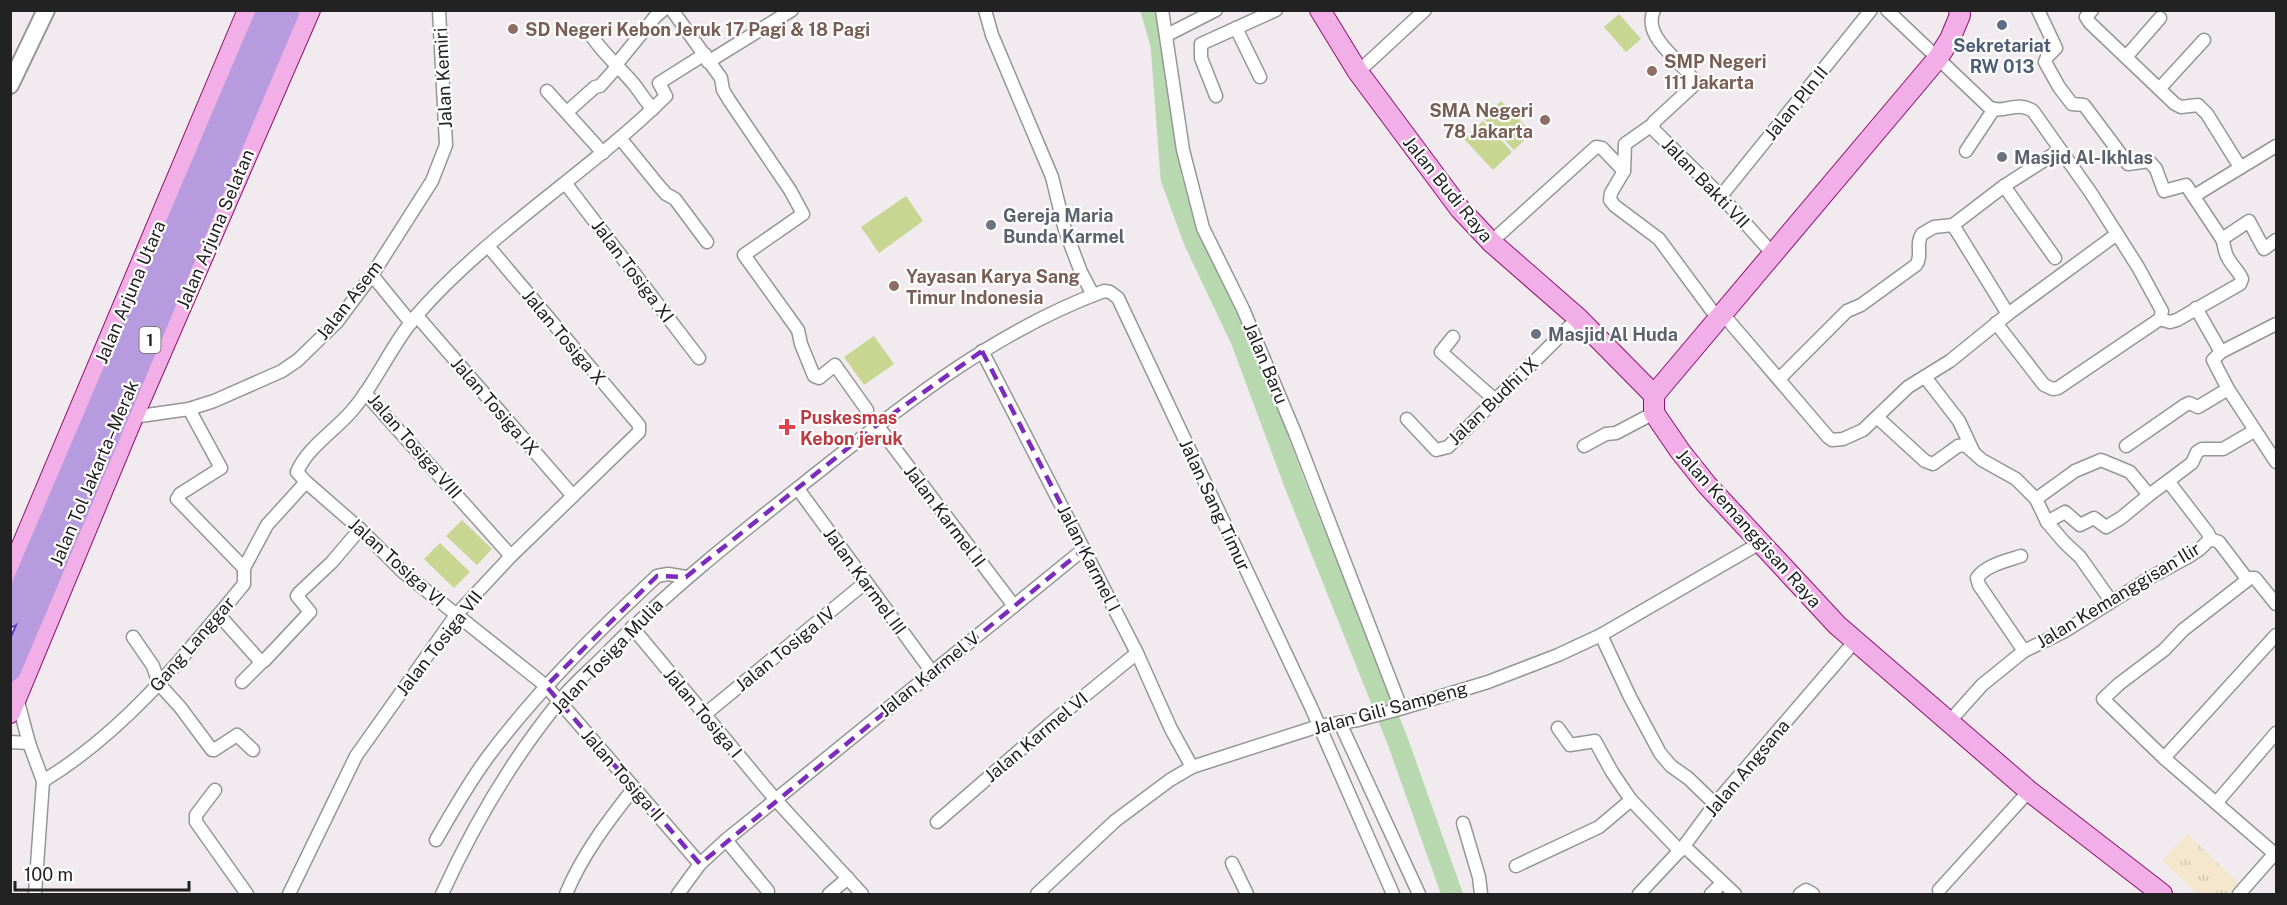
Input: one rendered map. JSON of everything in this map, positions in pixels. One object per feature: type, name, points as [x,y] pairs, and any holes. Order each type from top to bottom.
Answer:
[{"type":"highway","name":"Jalan Tol Jakarta–Merak","points":[[10,615],[268,10]]},
{"type":"highway","name":"Jalan Tol Jakarta–Merak","points":[[10,670],[289,10]]},
{"type":"main road","name":"Jalan Arjuna Utara","points":[[10,574],[248,10]]},
{"type":"main road","name":"Jalan Arjuna Selatan","points":[[14,706],[134,417],[310,10]]},
{"type":"main road","name":"Jalan Budi Raya","points":[[1320,10],[1358,72],[1460,209],[1491,242],[1578,318],[1654,404]]},
{"type":"main road","points":[[1654,404],[1769,248],[1938,58],[1950,39],[1962,12]]},
{"type":"main road","name":"Jalan Kemanggisan Raya","points":[[1654,404],[1680,452],[1707,485],[1802,589],[1855,641],[2029,792],[2162,894]]},
{"type":"street","points":[[10,85],[46,10]]},
{"type":"street","name":"Jalan Kemiri","points":[[439,10],[446,145]]},
{"type":"street","points":[[567,112],[595,87],[600,86],[663,10]]},
{"type":"street","points":[[672,10],[723,81],[723,90],[729,100],[790,190],[803,214],[744,255],[798,330],[801,344],[815,378],[819,378],[835,365],[867,410]]},
{"type":"street","points":[[593,38],[653,109],[666,96],[659,83],[792,10]]},
{"type":"street","name":"Jalan Sang Timur","points":[[985,10],[992,35],[1052,177],[1065,230],[1081,272],[1098,293],[1110,292],[1118,298],[1319,726],[1393,894]]},
{"type":"street","name":"Jalan Baru","points":[[1162,10],[1183,150],[1203,228],[1243,309],[1295,433],[1398,709]]},
{"type":"street","points":[[1167,35],[1216,10]]},
{"type":"street","points":[[1216,96],[1201,58],[1201,44],[1276,10]]},
{"type":"street","points":[[1358,72],[1425,10]]},
{"type":"street","name":"Jalan Bakti VII","points":[[1654,10],[1651,17],[1653,31],[1695,82],[1652,125],[1653,129],[1721,196],[1769,248]]},
{"type":"street","name":"Jalan Pln II","points":[[1721,196],[1871,10]]},
{"type":"street","points":[[1887,10],[1994,109]]},
{"type":"street","points":[[2038,10],[2056,48],[2045,62],[2072,104],[2074,106],[2084,105],[2128,164],[2146,161],[2151,164],[2156,169],[2164,191],[2186,185],[2222,239],[2226,255],[2241,275],[2242,282],[2177,320],[2170,322],[2160,319]]},
{"type":"street","points":[[2092,10],[2086,17],[2087,19],[2181,107],[2198,105],[2208,114],[2240,167]]},
{"type":"street","points":[[2126,57],[2160,18]]},
{"type":"street","points":[[1236,28],[1260,77]]},
{"type":"street","points":[[2160,88],[2204,40]]},
{"type":"street","points":[[547,92],[603,153]]},
{"type":"street","points":[[1966,151],[1994,109],[2015,105],[2028,107],[2038,116],[2091,193],[2162,311],[2160,319],[2058,388],[2053,389],[2044,385],[1996,323]]},
{"type":"street","name":"Jalan Tosiga VIII","points":[[511,556],[365,393],[414,320],[488,246],[566,184],[653,109]]},
{"type":"street","points":[[1652,125],[1625,144],[1624,171],[1611,193],[1610,200],[1659,239],[1720,316],[1779,378],[1832,440],[1844,439],[1863,430],[1908,387],[1950,361],[1996,323],[2117,234]]},
{"type":"street","points":[[620,138],[658,186],[675,199],[707,242]]},
{"type":"street","name":"Jalan Asem","points":[[134,417],[189,409],[214,401],[282,371],[298,360],[337,322],[372,275],[432,181],[446,145]]},
{"type":"street","points":[[1491,242],[1599,146],[1624,171]]},
{"type":"street","points":[[2194,196],[2277,147]]},
{"type":"street","points":[[1779,378],[1847,311],[1861,305],[1916,265],[1919,261],[1918,244],[1922,234],[1934,227],[1953,225],[2004,186],[2060,150]]},
{"type":"street","name":"Jalan Tosiga XI","points":[[566,184],[699,358]]},
{"type":"street","points":[[2004,186],[2055,258]]},
{"type":"street","points":[[2222,239],[2249,221],[2264,249],[2277,240]]},
{"type":"street","points":[[1953,225],[2008,314]]},
{"type":"street","name":"Jalan Tosiga X","points":[[488,246],[640,429]]},
{"type":"street","name":"Jalan Tosiga IX","points":[[372,275],[573,496]]},
{"type":"street","name":"Jalan Tosiga Mulia","points":[[442,894],[488,804],[521,751],[559,701],[632,627],[687,577],[877,425],[982,351],[1024,326],[1098,293]]},
{"type":"street","points":[[2196,308],[2221,352]]},
{"type":"street","name":"Jalan Budhi IX","points":[[1407,418],[1436,450],[1448,447],[1578,318]]},
{"type":"street","points":[[2277,324],[2221,352],[2213,360],[2228,389],[2277,462]]},
{"type":"street","points":[[1453,337],[1441,350],[1442,353],[1494,399]]},
{"type":"street","name":"Jalan Karmel I","points":[[982,351],[1137,653],[1171,729],[1192,767]]},
{"type":"street","points":[[1925,377],[1959,421],[1974,452]]},
{"type":"street","points":[[2126,446],[2185,405],[2189,403],[2198,407],[2228,389]]},
{"type":"street","points":[[306,482],[298,474],[298,469],[365,393]]},
{"type":"street","points":[[1584,446],[1606,434],[1616,433],[1654,404]]},
{"type":"street","points":[[189,409],[221,468],[180,494],[177,499],[244,568]]},
{"type":"street","points":[[1878,418],[1917,456],[1929,464],[1933,464],[1962,445],[1982,460],[2016,479],[2036,499],[2047,522],[2080,557],[2111,601]]},
{"type":"street","name":"Jalan Karmel II","points":[[877,425],[1014,606]]},
{"type":"street","name":"Jalan Tosiga VII","points":[[289,894],[356,756],[456,615],[511,556],[640,429]]},
{"type":"street","points":[[2047,522],[2066,512],[2080,525],[2094,518],[2106,527],[2192,463],[2197,452],[2202,448],[2223,449],[2254,430]]},
{"type":"street","points":[[2036,499],[2075,471],[2101,460],[2130,472],[2149,495]]},
{"type":"street","name":"Jalan Tosiga VI","points":[[306,482],[360,529],[403,572],[546,686]]},
{"type":"street","name":"Gang Langgar","points":[[43,781],[102,738],[159,684],[244,584],[244,568],[267,525],[306,482]]},
{"type":"street","name":"Jalan Kemanggisan Ilir","points":[[1948,722],[1982,686],[2024,651],[2065,631],[2200,549],[2210,539],[2208,533],[2168,482]]},
{"type":"street","name":"Jalan Karmel III","points":[[798,489],[932,672]]},
{"type":"street","points":[[242,682],[310,612],[297,596],[298,593],[332,562],[360,529]]},
{"type":"street","points":[[2210,539],[2219,542],[2247,579]]},
{"type":"street","name":"Jalan Gili Sampeng","points":[[1037,894],[1115,821],[1170,780],[1192,767],[1319,726],[1358,720],[1488,682],[1558,655],[1600,635],[1760,543]]},
{"type":"street","name":"Jalan Karmel V","points":[[678,894],[700,864],[774,799],[1084,549]]},
{"type":"street","points":[[2020,556],[1995,565],[1982,572],[1977,578],[1978,585],[2024,651]]},
{"type":"street","name":"Jalan Tosiga Mulia","points":[[436,840],[486,760],[546,686],[603,626],[657,576],[668,574],[687,577]]},
{"type":"street","points":[[2239,894],[2276,853],[2164,758],[2103,699],[2247,579],[2254,578],[2277,604]]},
{"type":"street","name":"Jalan Tosiga IV","points":[[704,715],[866,582]]},
{"type":"street","points":[[219,615],[243,644],[262,662]]},
{"type":"street","name":"Jalan Tosiga I","points":[[632,627],[774,799],[862,894]]},
{"type":"street","points":[[1600,635],[1630,698],[1660,753],[1671,766],[1688,778],[1715,804]]},
{"type":"street","points":[[2164,758],[2277,635]]},
{"type":"street","points":[[133,637],[153,666],[159,684],[180,707],[213,751],[237,735],[253,750]]},
{"type":"street","name":"Jalan Angsana","points":[[1640,894],[1682,848],[1715,804],[1855,641]]},
{"type":"street","name":"Jalan Karmel VI","points":[[937,822],[1050,723],[1137,653]]},
{"type":"street","name":"Jalan Tosiga II","points":[[546,686],[700,864]]},
{"type":"street","points":[[14,706],[18,743],[43,781],[35,894]]},
{"type":"street","points":[[1340,723],[1419,894]]},
{"type":"street","points":[[1558,728],[1570,745],[1595,741],[1631,800],[1735,894]]},
{"type":"street","points":[[2217,802],[2277,733]]},
{"type":"street","points":[[566,894],[602,829],[634,788]]},
{"type":"street","points":[[215,790],[196,815],[196,822],[247,894]]},
{"type":"street","points":[[1939,890],[2029,792]]},
{"type":"street","points":[[1516,866],[1599,827],[1631,800]]},
{"type":"street","points":[[1463,823],[1479,877],[1481,894]]},
{"type":"street","points":[[726,840],[768,891]]},
{"type":"street","points":[[1232,863],[1246,894]]},
{"type":"street","points":[[829,894],[848,878]]},
{"type":"street","points":[[1712,894],[1722,883]]},
{"type":"street","points":[[1800,894],[1806,890],[1813,894]]},
{"type":"highlighted area","points":[[982,351],[1084,549],[700,864],[546,686],[657,576],[686,577],[877,425]]},
{"type":"green space","points":[[1619,14],[1641,39],[1626,52],[1604,27]]},
{"type":"green space","points":[[1501,101],[1532,133],[1514,150],[1483,118]]},
{"type":"green space","points":[[1483,121],[1512,152],[1493,170],[1464,139]]},
{"type":"green space","points":[[906,196],[923,221],[879,253],[861,227]]},
{"type":"green space","points":[[874,336],[894,364],[864,385],[844,357]]},
{"type":"green space","points":[[462,520],[492,549],[477,565],[446,536]]},
{"type":"green space","points":[[440,543],[470,572],[454,588],[424,559]]},
{"type":"green space","points":[[2187,834],[2239,883],[2229,894],[2198,894],[2162,861]]},
{"type":"waterway","points":[[1151,10],[1161,45],[1171,178],[1194,241],[1241,340],[1295,485],[1398,742],[1452,894]]},
{"type":"place","name":"Sekretariat RW 013","points":[[2002,25]]},
{"type":"place","name":"SD Negeri Kebon Jeruk 17 Pagi & 18 Pagi","points":[[513,29]]},
{"type":"place","name":"SMP Negeri 111 Jakarta","points":[[1652,71]]},
{"type":"place","name":"SMA Negeri 78 Jakarta","points":[[1545,120]]},
{"type":"place","name":"Masjid Al-Ikhlas","points":[[2002,157]]},
{"type":"place","name":"Gereja Maria Bunda Karmel","points":[[991,225]]},
{"type":"place","name":"Yayasan Karya Sang Timur Indonesia","points":[[894,286]]},
{"type":"place","name":"Masjid Al Huda","points":[[1536,334]]},
{"type":"place","name":"Puskesmas Kebon jeruk","points":[[787,427]]}]
